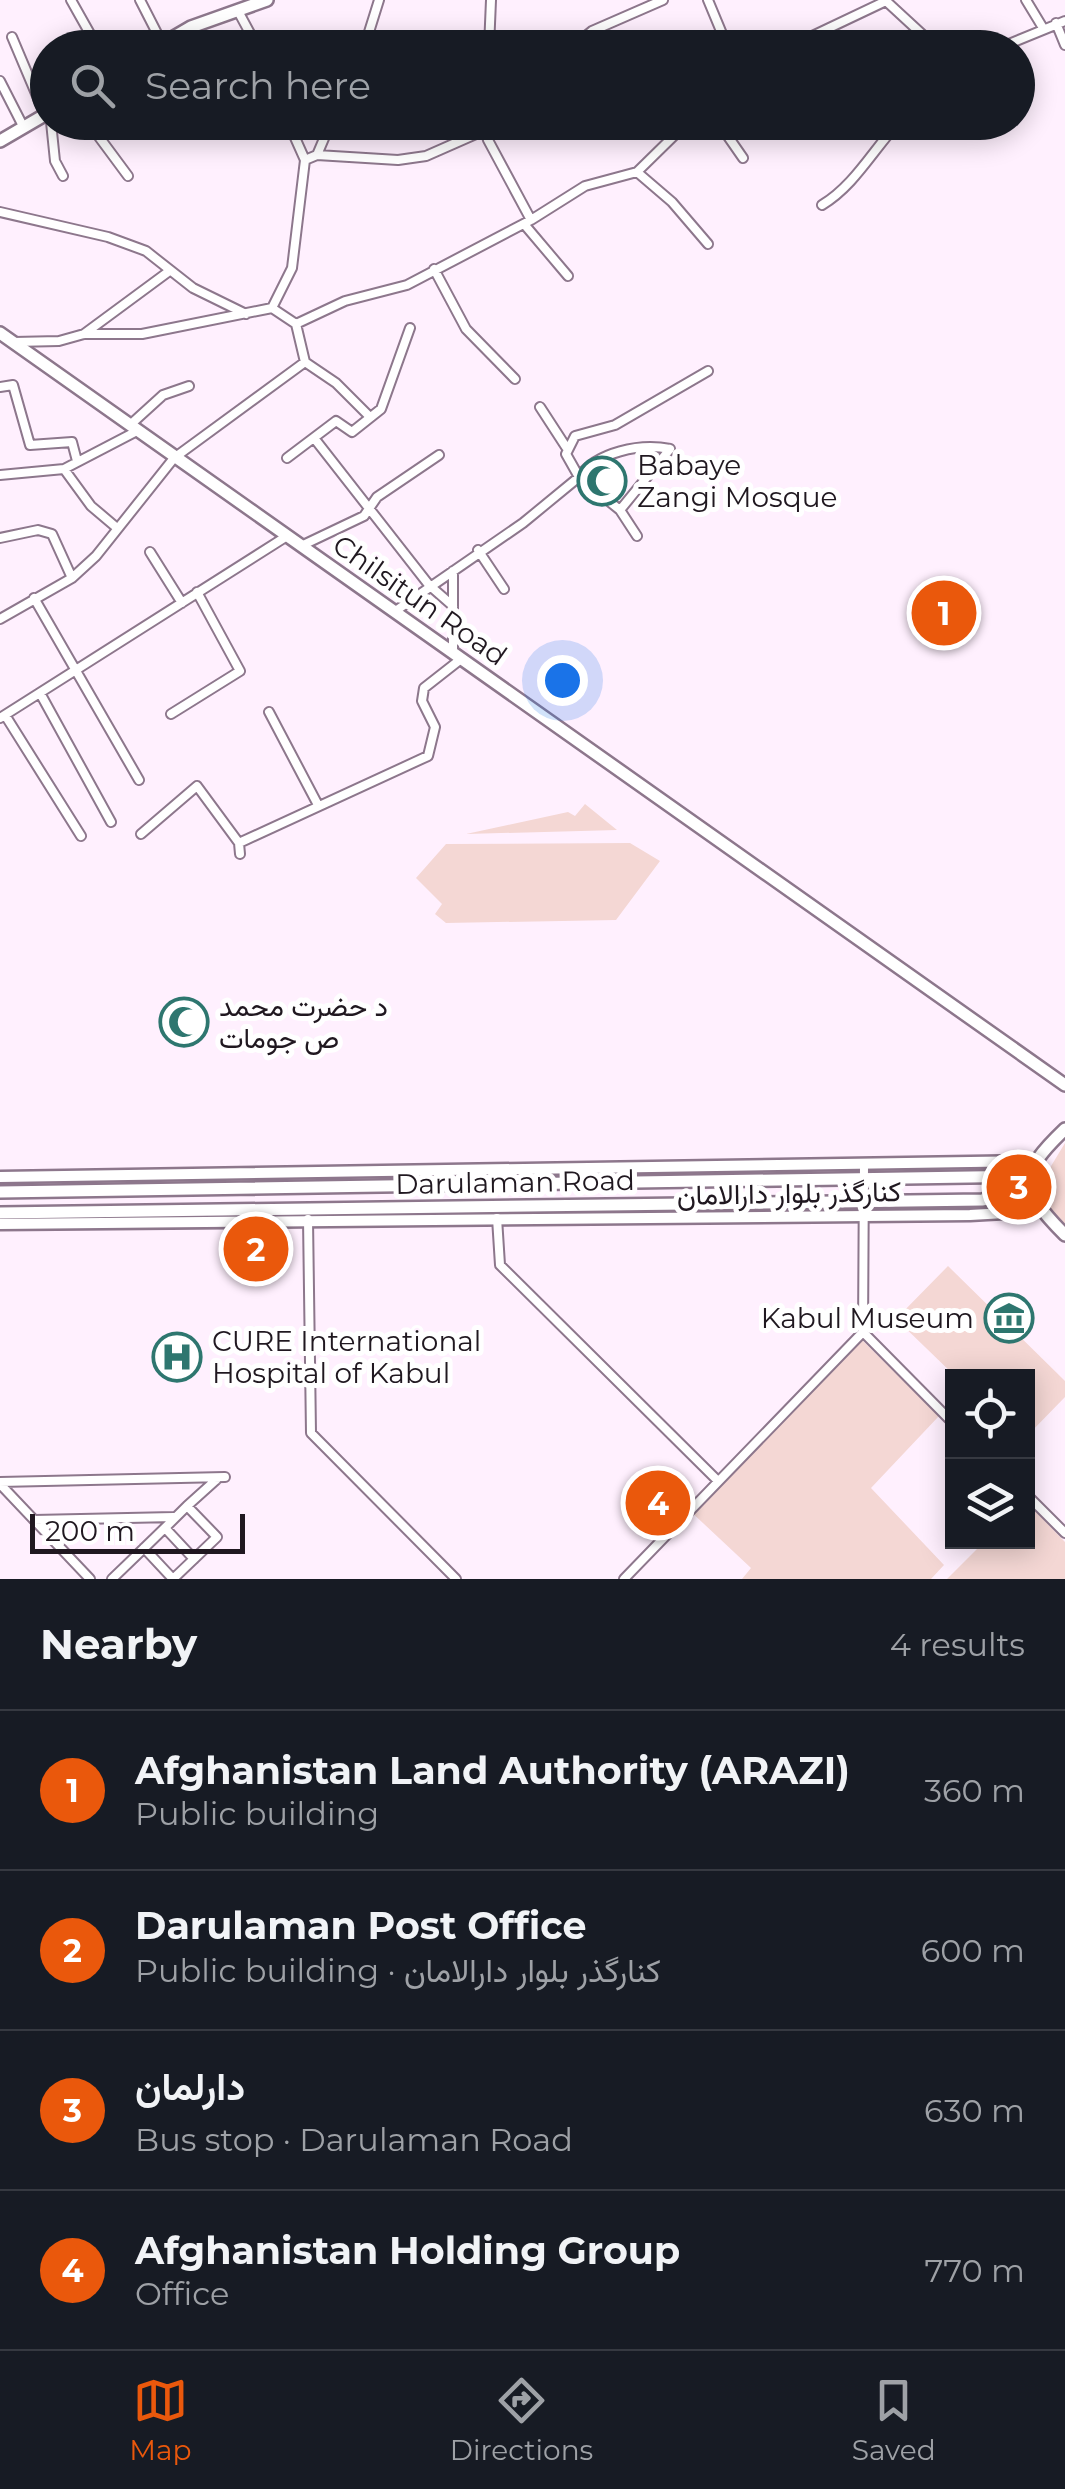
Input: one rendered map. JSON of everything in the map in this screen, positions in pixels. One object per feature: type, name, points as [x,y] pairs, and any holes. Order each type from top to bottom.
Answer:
[{"type":"main road","points":[[190,30],[242,6],[267,0]]},
{"type":"main road","points":[[0,141],[30,125]]},
{"type":"main road","name":"Chilsitun Road","points":[[0,332],[1063,1082]]},
{"type":"main road","points":[[1063,1082],[1065,1094]]},
{"type":"main road","points":[[1064,1128],[1034,1161],[1028,1176],[1036,1205],[1065,1234]]},
{"type":"main road","name":"Darulaman Road","points":[[0,1192],[1028,1176]]},
{"type":"main road","points":[[301,1188],[308,1214]]},
{"type":"main road","name":"Darulaman Road","points":[[0,1212],[308,1214],[864,1208],[1007,1199],[1030,1192]]},
{"type":"street","points":[[71,0],[88,30]]},
{"type":"street","points":[[140,0],[152,30]]},
{"type":"street","points":[[370,30],[379,0]]},
{"type":"street","points":[[489,30],[490,0]]},
{"type":"street","points":[[596,30],[663,0]]},
{"type":"street","points":[[708,0],[720,30]]},
{"type":"street","points":[[825,30],[886,0],[918,30]]},
{"type":"street","points":[[1026,0],[1043,28]]},
{"type":"street","points":[[242,6],[251,30]]},
{"type":"street","points":[[1035,32],[1061,22],[1065,45]]},
{"type":"street","points":[[12,37],[30,77]]},
{"type":"street","points":[[0,81],[24,128]]},
{"type":"street","points":[[52,140],[55,161],[63,176]]},
{"type":"street","points":[[101,140],[128,176]]},
{"type":"street","points":[[0,344],[59,341],[84,334],[142,334],[272,308],[292,268],[305,160],[297,140]]},
{"type":"street","points":[[317,154],[323,140]]},
{"type":"street","points":[[305,160],[317,154],[398,160],[426,156],[459,140]]},
{"type":"street","points":[[494,140],[527,222],[568,276]]},
{"type":"street","points":[[296,324],[345,301],[407,284],[527,222],[585,186],[636,172],[662,140]]},
{"type":"street","points":[[730,140],[743,158]]},
{"type":"street","points":[[822,205],[848,187],[882,140]]},
{"type":"street","points":[[636,172],[672,202],[708,244]]},
{"type":"street","points":[[0,212],[108,237],[146,252],[168,272],[247,315]]},
{"type":"street","points":[[434,269],[466,329],[515,379]]},
{"type":"street","points":[[84,334],[168,272]]},
{"type":"street","points":[[272,308],[296,324],[306,362],[336,383],[370,417]]},
{"type":"street","points":[[287,458],[336,421],[352,432],[382,407],[410,328]]},
{"type":"street","points":[[0,619],[72,578],[174,458],[306,362]]},
{"type":"street","points":[[566,447],[576,436],[615,425],[708,370]]},
{"type":"street","points":[[0,388],[13,385],[30,444],[72,442],[77,461]]},
{"type":"street","points":[[0,475],[64,469],[99,454],[134,428],[163,394],[188,386]]},
{"type":"street","points":[[540,407],[566,447],[567,458],[579,477],[620,510],[636,536]]},
{"type":"street","points":[[314,438],[429,585],[453,606]]},
{"type":"street","points":[[394,612],[478,550],[523,523],[602,459],[623,450],[670,449],[620,510]]},
{"type":"street","points":[[301,546],[368,511],[377,497],[403,476],[439,455]]},
{"type":"street","points":[[64,469],[91,506],[117,528]]},
{"type":"street","points":[[0,538],[38,530],[52,534],[72,578]]},
{"type":"street","points":[[81,836],[2,716],[286,536]]},
{"type":"street","points":[[478,550],[504,589]]},
{"type":"street","points":[[150,552],[182,603]]},
{"type":"street","points":[[239,844],[428,756],[435,727],[422,701],[424,688],[457,656],[453,572]]},
{"type":"street","points":[[171,714],[240,671],[197,592]]},
{"type":"street","points":[[34,598],[139,780]]},
{"type":"street","points":[[40,693],[112,822]]},
{"type":"street","points":[[269,712],[318,806]]},
{"type":"street","points":[[141,834],[197,786],[239,844],[240,854]]},
{"type":"street","name":"کنارگذر بلوار دارالامان","points":[[0,1176],[1034,1161]]},
{"type":"street","points":[[624,1579],[862,1332],[864,1166]]},
{"type":"street","points":[[289,1173],[301,1188]]},
{"type":"street","name":"کنارگذر بلوار دارالامان","points":[[0,1224],[308,1214],[497,1218],[864,1208],[1002,1214],[1036,1205]]},
{"type":"street","points":[[308,1214],[312,1433],[456,1579]]},
{"type":"street","points":[[497,1218],[500,1264],[718,1481]]},
{"type":"street","points":[[862,1332],[945,1415]]},
{"type":"street","points":[[0,1483],[221,1477],[112,1579]]},
{"type":"street","points":[[0,1483],[90,1579]]},
{"type":"street","points":[[1035,1503],[1065,1533]]},
{"type":"street","points":[[144,1548],[173,1579],[217,1537],[187,1506]]},
{"type":"street","points":[[34,1520],[176,1517]]},
{"type":"street","points":[[165,1528],[194,1559]]},
{"type":"street","points":[[122,1569],[132,1579]]},
{"type":"shaded area","points":[[585,804],[617,830],[466,834],[568,812],[575,816]]},
{"type":"shaded area","points":[[630,843],[660,861],[616,920],[446,923],[435,914],[442,904],[416,878],[446,844]]},
{"type":"shaded area","points":[[1065,1143],[1065,1228],[1051,1213],[1039,1186]]},
{"type":"shaded area","points":[[948,1266],[1065,1381],[1065,1397],[1035,1428],[1035,1369],[948,1369],[896,1319]]},
{"type":"shaded area","points":[[861,1339],[939,1416],[871,1488],[944,1565],[931,1579],[742,1579],[751,1568],[688,1509]]},
{"type":"shaded area","points":[[1035,1511],[1065,1542],[1065,1579],[947,1579],[977,1549],[1035,1549]]},
{"type":"place","name":"Babaye Zangi Mosque","points":[[602,481]]},
{"type":"place","name":"Afghanistan Land Authority (ARAZI)","points":[[944,613]]},
{"type":"place","name":"د حضرت محمد ص جومات","points":[[184,1022]]},
{"type":"place","name":"دارلمان","points":[[1019,1187]]},
{"type":"place","name":"Darulaman Post Office","points":[[256,1249]]},
{"type":"place","name":"Kabul Museum","points":[[1009,1318]]},
{"type":"place","name":"CURE International Hospital of Kabul","points":[[177,1357]]},
{"type":"place","name":"Afghanistan Holding Group","points":[[658,1503]]}]
